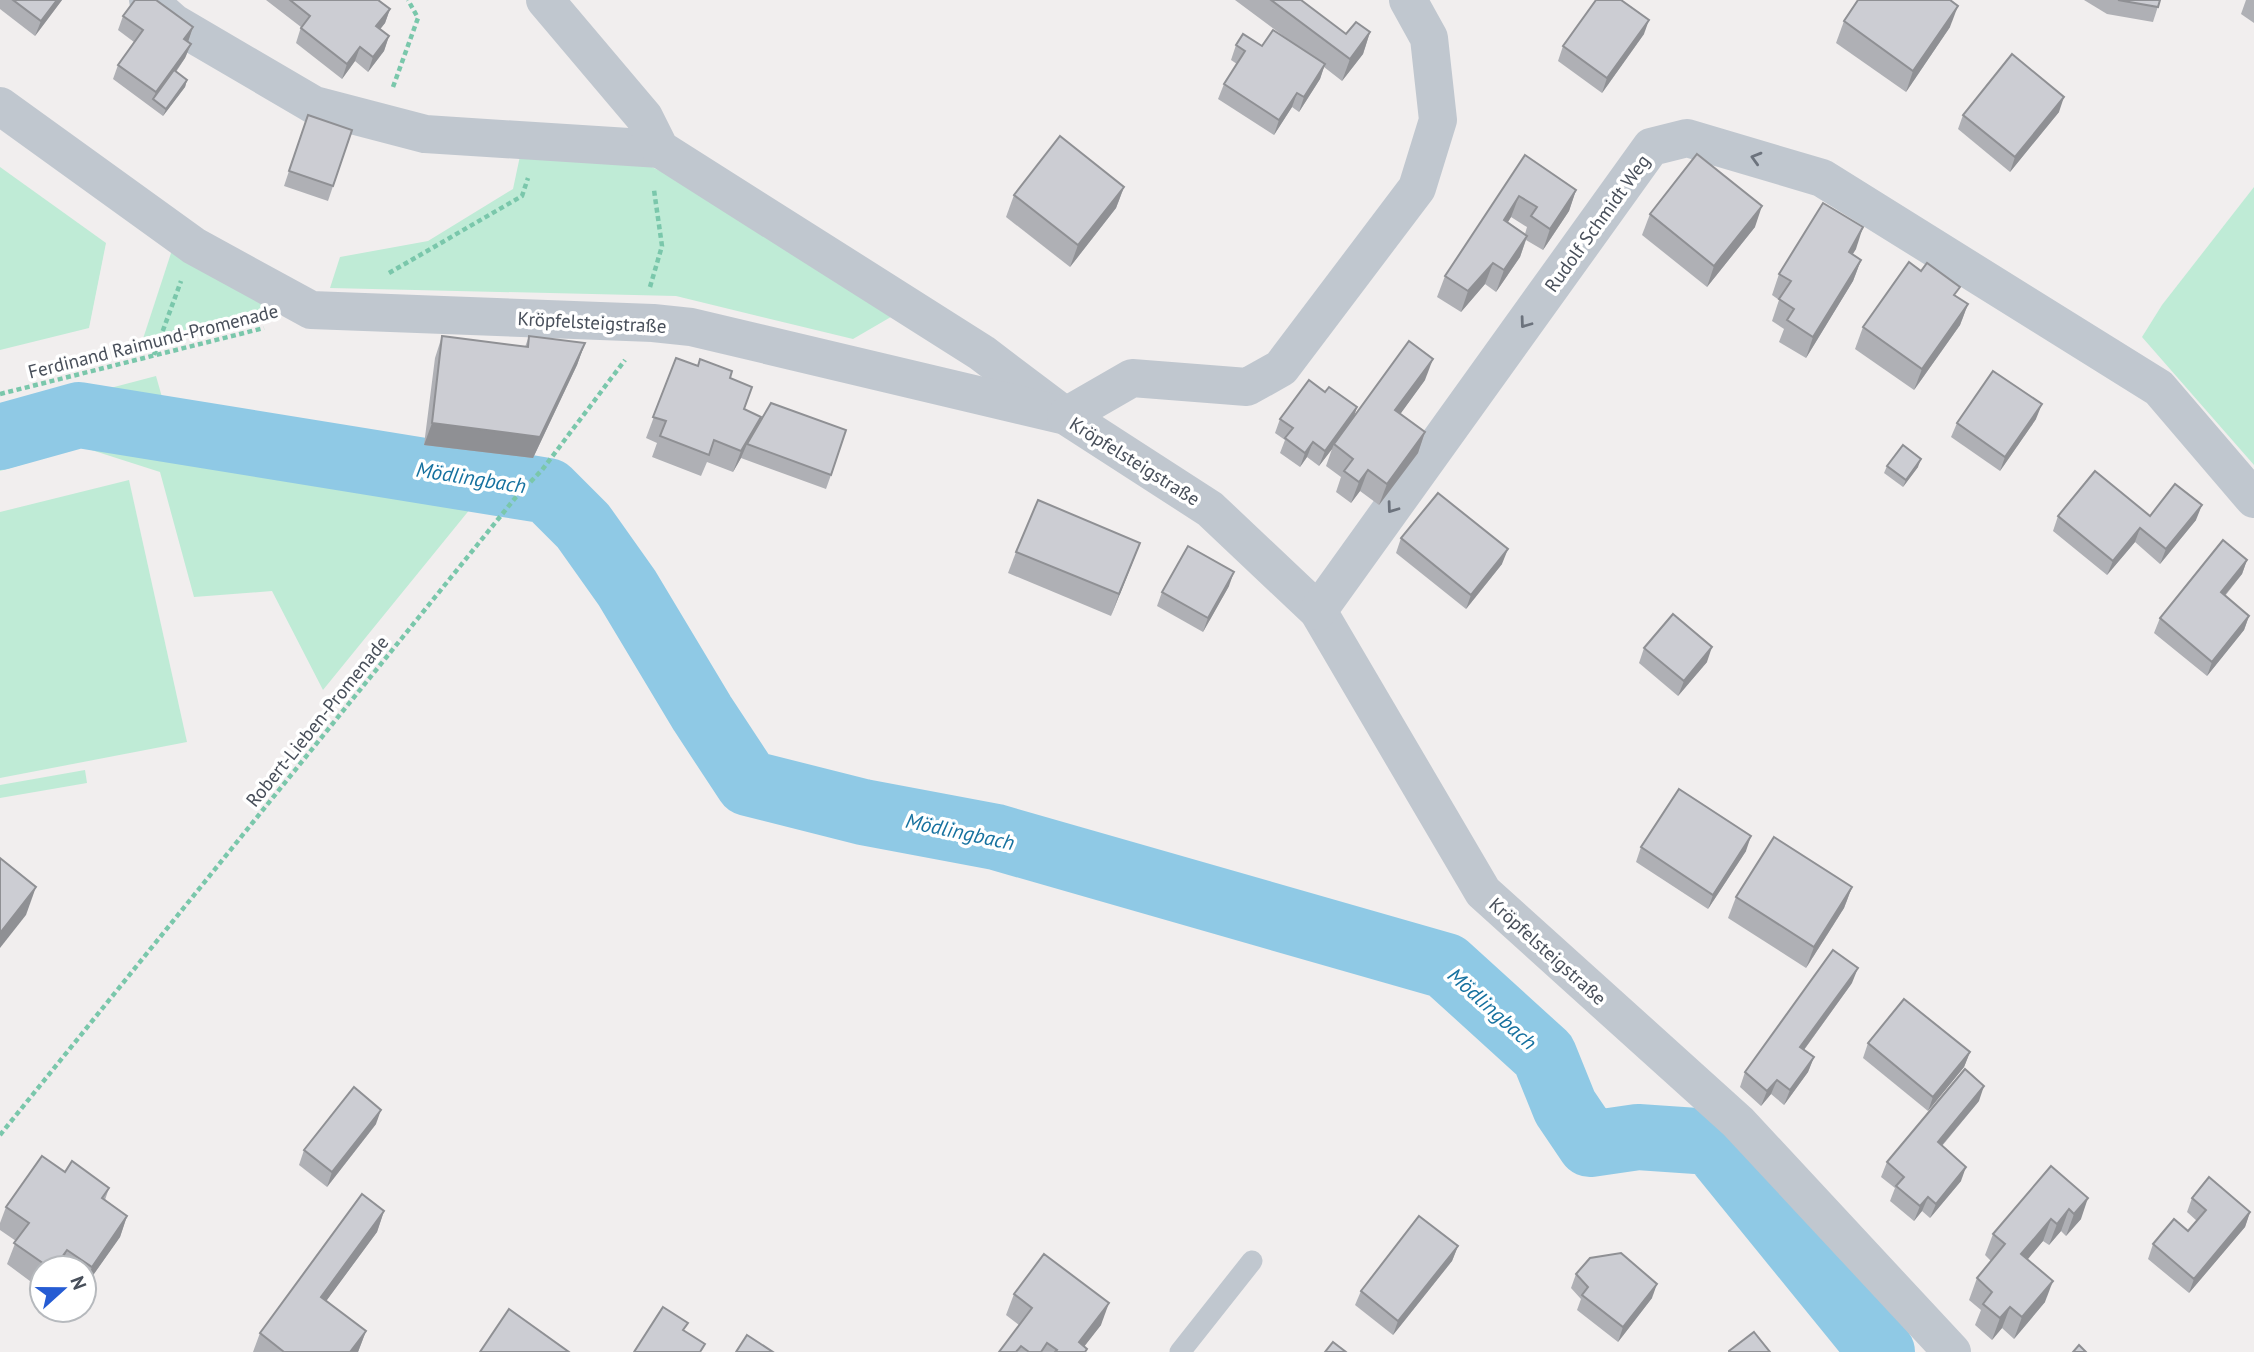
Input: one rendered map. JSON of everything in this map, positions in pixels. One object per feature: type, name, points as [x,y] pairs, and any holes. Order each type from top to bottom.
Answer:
[{"type":"street","points":[[148,0],[174,23],[314,105],[425,134],[660,149],[982,353],[1066,416],[1132,378],[1247,387],[1281,368],[1417,188],[1438,120],[1429,38],[1408,0]]},
{"type":"street","points":[[545,0],[644,117],[660,149]]},
{"type":"street","name":"Kröpfelsteigstraße","points":[[0,106],[194,246],[311,310],[650,310],[691,327],[1066,416],[1210,509],[1318,611],[1483,892],[1738,1122],[1952,1352]]},
{"type":"street","name":"Rudolf Schmidt Weg","points":[[1318,611],[1651,147],[1687,138],[1822,178],[2159,387],[2254,499]]},
{"type":"lane","points":[[1180,1352],[1252,1261]]},
{"type":"path","points":[[380,122],[418,18],[408,0]]},
{"type":"path","points":[[379,274],[392,273],[522,196],[541,141]]},
{"type":"path","points":[[650,310],[663,246],[653,180],[660,149]]},
{"type":"path","points":[[154,356],[194,246]]},
{"type":"path","name":"Ferdinand Raimund-Promenade","points":[[0,394],[293,320],[311,310]]},
{"type":"path","name":"Robert-Lieben-Promenade","points":[[0,1135],[516,497],[542,470],[650,310]]},
{"type":"green space","points":[[520,156],[637,160],[715,197],[896,314],[853,339],[676,296],[330,288],[340,257],[428,241],[513,189]]},
{"type":"green space","points":[[0,167],[106,243],[89,328],[0,350]]},
{"type":"green space","points":[[2254,187],[2254,465],[2142,337],[2162,305]]},
{"type":"green space","points":[[173,247],[286,312],[139,351]]},
{"type":"green space","points":[[156,376],[177,450],[475,503],[323,690],[272,591],[194,597],[160,472],[82,447],[0,471],[0,417]]},
{"type":"green space","points":[[129,480],[187,742],[0,778],[0,512]]},
{"type":"green space","points":[[85,770],[87,783],[0,798],[0,785]]},
{"type":"building","points":[[13,0],[57,0],[41,21]]},
{"type":"building","points":[[135,0],[156,0],[193,27],[184,39],[191,44],[156,92],[118,65],[143,30],[123,16]]},
{"type":"building","points":[[290,0],[378,0],[390,9],[376,26],[389,36],[373,57],[360,47],[347,64],[301,28],[310,16]]},
{"type":"building","points":[[1271,0],[1301,0],[1346,34],[1356,22],[1370,32],[1350,59]]},
{"type":"building","points":[[1596,0],[1621,0],[1649,20],[1607,78],[1563,46]]},
{"type":"building","points":[[1858,0],[1950,0],[1958,6],[1913,71],[1844,21]]},
{"type":"building","points":[[2118,0],[2160,0],[2158,7]]},
{"type":"building","points":[[1273,30],[1325,64],[1304,97],[1297,93],[1279,120],[1224,84],[1245,51],[1236,45],[1243,34],[1262,46]]},
{"type":"building","points":[[2012,54],[2064,97],[2015,157],[1963,115]]},
{"type":"building","points":[[174,70],[187,80],[166,109],[153,99]]},
{"type":"building","points":[[308,115],[352,130],[333,186],[289,171]]},
{"type":"building","points":[[1060,136],[1124,187],[1078,245],[1014,195]]},
{"type":"building","points":[[1697,154],[1762,206],[1714,266],[1650,214]]},
{"type":"building","points":[[1525,155],[1576,190],[1550,229],[1531,216],[1537,207],[1519,196],[1504,220],[1527,236],[1504,270],[1493,263],[1468,291],[1445,276]]},
{"type":"building","points":[[1823,203],[1863,227],[1849,252],[1861,260],[1813,337],[1787,320],[1794,309],[1779,299],[1791,281],[1779,274]]},
{"type":"building","points":[[1909,262],[1921,271],[1927,263],[1960,287],[1954,295],[1968,304],[1922,369],[1863,327]]},
{"type":"building","points":[[442,336],[528,347],[529,336],[585,343],[540,437],[432,423]]},
{"type":"building","points":[[1409,341],[1433,359],[1395,410],[1425,432],[1387,484],[1368,470],[1359,482],[1344,471],[1353,459],[1334,444]]},
{"type":"building","points":[[676,358],[698,366],[700,359],[732,371],[730,378],[752,387],[744,409],[761,417],[741,451],[714,440],[709,455],[660,436],[666,421],[653,417]]},
{"type":"building","points":[[1993,371],[2042,404],[2005,457],[1957,423]]},
{"type":"building","points":[[1309,380],[1325,392],[1329,387],[1357,407],[1325,451],[1313,442],[1305,453],[1285,438],[1293,428],[1280,419]]},
{"type":"building","points":[[771,403],[846,430],[831,475],[747,444]]},
{"type":"building","points":[[1903,445],[1921,459],[1906,480],[1887,466]]},
{"type":"building","points":[[2095,471],[2150,516],[2175,484],[2202,505],[2166,549],[2140,528],[2113,561],[2058,516]]},
{"type":"building","points":[[1438,493],[1508,549],[1471,595],[1401,538]]},
{"type":"building","points":[[1038,500],[1140,543],[1119,594],[1016,552]]},
{"type":"building","points":[[2223,540],[2247,560],[2221,592],[2249,616],[2212,662],[2160,618]]},
{"type":"building","points":[[1188,546],[1234,572],[1208,618],[1162,592]]},
{"type":"building","points":[[1673,614],[1712,647],[1684,681],[1644,648]]},
{"type":"building","points":[[1679,789],[1751,836],[1713,895],[1641,847]]},
{"type":"building","points":[[1774,837],[1852,887],[1814,947],[1736,897]]},
{"type":"building","points":[[0,858],[36,887],[0,933]]},
{"type":"building","points":[[1833,950],[1858,968],[1800,1047],[1814,1057],[1790,1090],[1777,1080],[1767,1091],[1745,1072]]},
{"type":"building","points":[[1904,999],[1970,1052],[1933,1097],[1868,1043]]},
{"type":"building","points":[[1965,1069],[1984,1086],[1938,1142],[1966,1167],[1936,1204],[1928,1197],[1920,1206],[1896,1186],[1904,1177],[1887,1162]]},
{"type":"building","points":[[354,1087],[381,1110],[332,1172],[304,1150]]},
{"type":"building","points":[[42,1156],[65,1172],[72,1161],[109,1188],[102,1198],[127,1216],[98,1258],[98,1254],[73,1254],[67,1250],[64,1254],[30,1254],[14,1243],[29,1223],[6,1207]]},
{"type":"building","points":[[2051,1166],[2088,1198],[2074,1214],[2069,1209],[2057,1224],[2051,1219],[2021,1254],[2053,1281],[2022,1317],[2010,1307],[2000,1318],[1983,1304],[1992,1292],[1977,1278],[2005,1244],[1993,1234]]},
{"type":"building","points":[[2209,1177],[2250,1212],[2194,1279],[2153,1244],[2174,1219],[2188,1231],[2206,1210],[2192,1198]]},
{"type":"building","points":[[362,1194],[384,1211],[321,1297],[366,1331],[350,1352],[284,1352],[260,1333]]},
{"type":"building","points":[[1419,1216],[1458,1246],[1398,1321],[1361,1291]]},
{"type":"building","points":[[1621,1253],[1657,1284],[1623,1327],[1582,1295],[1588,1287],[1576,1274],[1590,1258]]},
{"type":"building","points":[[1044,1254],[1109,1303],[1079,1342],[1087,1349],[1085,1352],[1055,1352],[1057,1350],[1047,1343],[1041,1352],[1029,1352],[1021,1346],[1016,1352],[999,1352],[1032,1308],[1014,1294]]},
{"type":"building","points":[[663,1307],[688,1323],[683,1330],[705,1344],[700,1352],[634,1352]]},
{"type":"building","points":[[509,1309],[569,1352],[480,1352]]},
{"type":"building","points":[[1754,1332],[1770,1352],[1729,1352],[1729,1351]]},
{"type":"building","points":[[747,1335],[773,1352],[736,1352]]},
{"type":"building","points":[[1333,1342],[1346,1352],[1325,1352]]},
{"type":"building","points":[[2079,1345],[2086,1352],[2073,1352]]},
{"type":"waterway","name":"Mödlingbach","points":[[0,437],[79,415],[548,491],[583,526],[627,588],[702,713],[748,783],[863,812],[996,837],[1446,966],[1544,1055],[1565,1107],[1590,1144],[1638,1137],[1711,1142],[1882,1352]]}]
